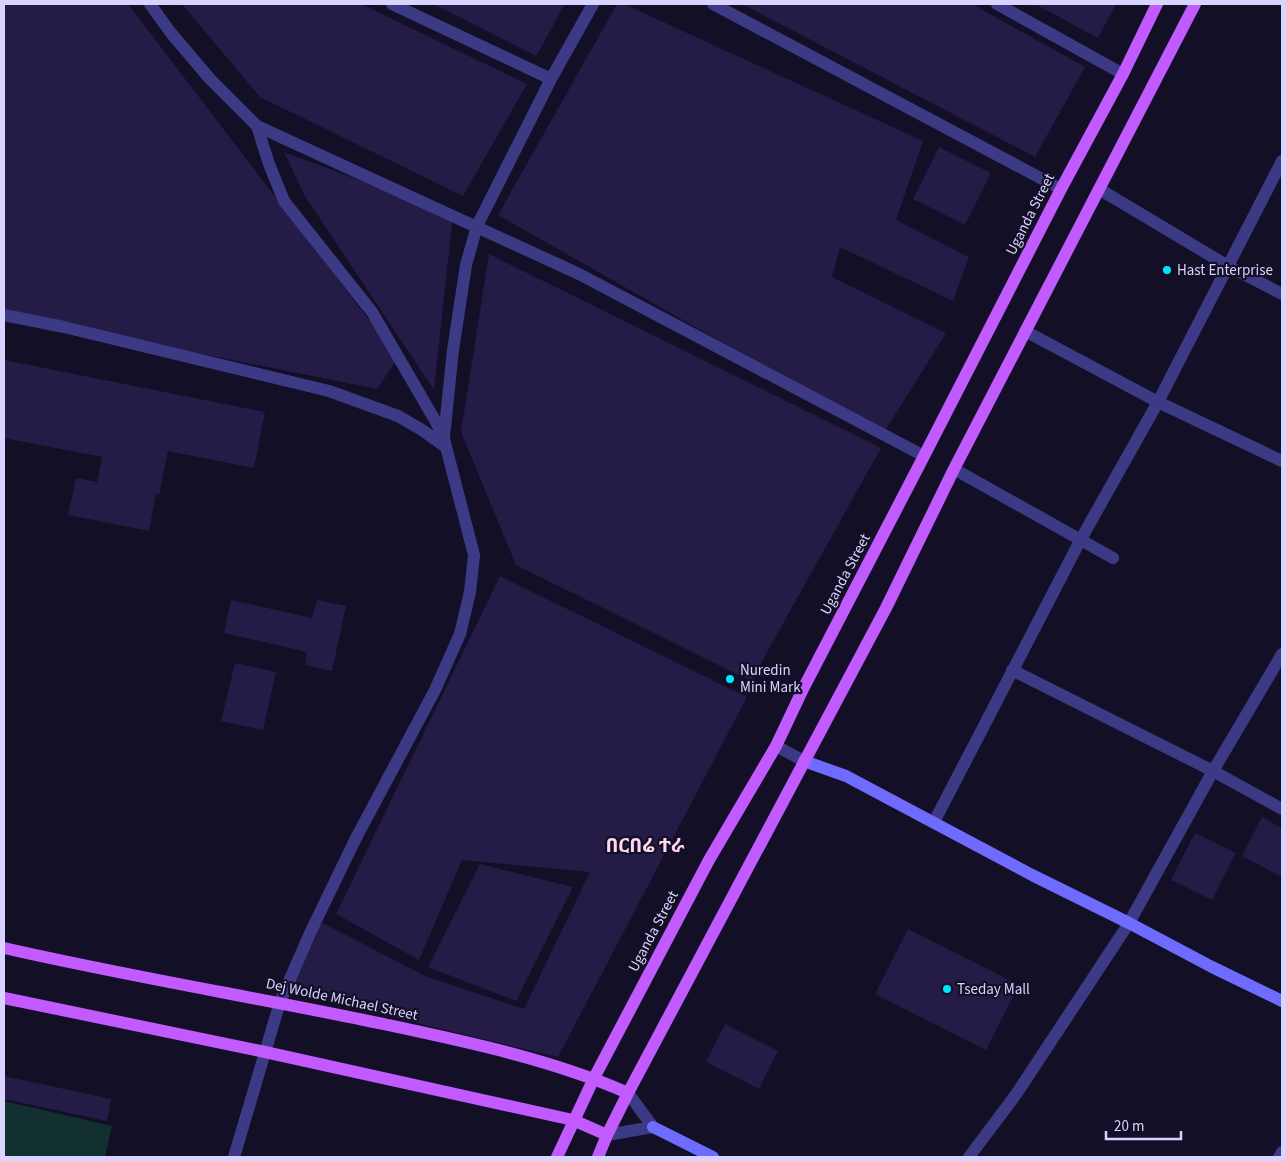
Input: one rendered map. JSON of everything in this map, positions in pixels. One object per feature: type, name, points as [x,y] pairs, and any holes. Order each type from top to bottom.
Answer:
[{"type":"main road","name":"Uganda Street","points":[[557,1157],[594,1078],[709,860],[776,746],[803,689],[1157,4]]},
{"type":"main road","points":[[598,1157],[628,1093],[886,608],[954,469],[1195,4]]},
{"type":"main road","name":"Dej Wolde Michael Street","points":[[4,948],[75,964],[280,1002],[465,1042],[594,1078],[628,1093]]},
{"type":"main road","points":[[4,998],[265,1052],[573,1120],[607,1135]]},
{"type":"street","points":[[150,4],[210,79],[257,126],[588,278],[924,456]]},
{"type":"street","points":[[392,4],[551,79]]},
{"type":"street","points":[[445,443],[453,350],[465,274],[477,226],[551,79],[593,4]]},
{"type":"street","points":[[713,4],[1061,189]]},
{"type":"street","points":[[997,4],[1122,74]]},
{"type":"street","points":[[234,1157],[280,1002],[356,838],[435,690],[460,634],[470,592],[474,555],[445,443],[436,422],[372,312],[284,201],[269,164],[257,126]]},
{"type":"street","points":[[934,822],[1080,539],[1158,402],[1282,161]]},
{"type":"street","points":[[1099,189],[1228,266],[1282,294]]},
{"type":"street","points":[[4,315],[64,327],[329,391],[398,416],[445,443]]},
{"type":"street","points":[[1025,331],[1158,402],[1282,462]]},
{"type":"street","points":[[954,469],[1113,558]]},
{"type":"street","points":[[970,1157],[1017,1092],[1129,923],[1213,771],[1282,654]]},
{"type":"street","points":[[1012,670],[1213,771],[1282,809]]},
{"type":"street","points":[[776,746],[804,761],[846,776],[1032,875],[1282,1001]]},
{"type":"street","name":"Dej Wolde Michael Street","points":[[628,1093],[654,1127],[713,1157]]},
{"type":"street","points":[[607,1135],[654,1127]]},
{"type":"street","points":[[1279,1157],[1282,1152]]},
{"type":"green space","points":[[4,1101],[112,1126],[105,1157],[4,1157]]},
{"type":"building","points":[[4,4],[128,4],[398,358],[377,389],[4,314]]},
{"type":"building","points":[[182,4],[361,4],[527,84],[463,196],[260,97]]},
{"type":"building","points":[[433,4],[565,4],[536,56]]},
{"type":"building","points":[[617,4],[624,4],[923,141],[896,220],[969,257],[953,301],[840,247],[832,277],[946,333],[883,434],[498,215]]},
{"type":"building","points":[[742,4],[972,4],[1085,67],[1035,157]]},
{"type":"building","points":[[1035,4],[1116,4],[1098,38]]},
{"type":"building","points":[[939,147],[991,173],[965,225],[913,199]]},
{"type":"building","points":[[284,152],[453,215],[434,390],[305,196]]},
{"type":"building","points":[[489,254],[881,448],[751,681],[516,565],[461,432]]},
{"type":"building","points":[[4,360],[265,412],[254,468],[168,451],[159,495],[156,494],[149,531],[68,515],[76,478],[97,482],[102,457],[4,438]]},
{"type":"building","points":[[500,576],[747,697],[558,1057],[285,991],[317,920],[425,976],[524,1009],[590,872],[462,860],[419,960],[336,914]]},
{"type":"building","points":[[231,600],[312,618],[317,600],[346,606],[332,671],[305,665],[307,652],[224,633]]},
{"type":"building","points":[[235,663],[276,672],[263,730],[221,721]]},
{"type":"building","points":[[1262,817],[1282,828],[1282,877],[1242,856]]},
{"type":"building","points":[[1195,833],[1236,853],[1212,900],[1171,880]]},
{"type":"building","points":[[480,864],[573,887],[516,1001],[428,967]]},
{"type":"building","name":"Tseday Mall","points":[[908,929],[1019,985],[986,1050],[875,994]]},
{"type":"building","points":[[725,1024],[778,1051],[759,1089],[706,1062]]},
{"type":"building","points":[[4,1076],[111,1099],[107,1121],[4,1099]]},
{"type":"place","name":"Hast Enterprise","points":[[1167,270]]},
{"type":"place","name":"Nuredin Mini Mark","points":[[730,679]]},
{"type":"place","name":"Tseday Mall","points":[[947,989]]},
{"type":"district","name":"በርበሬ ተራ","points":[[645,845]]}]
